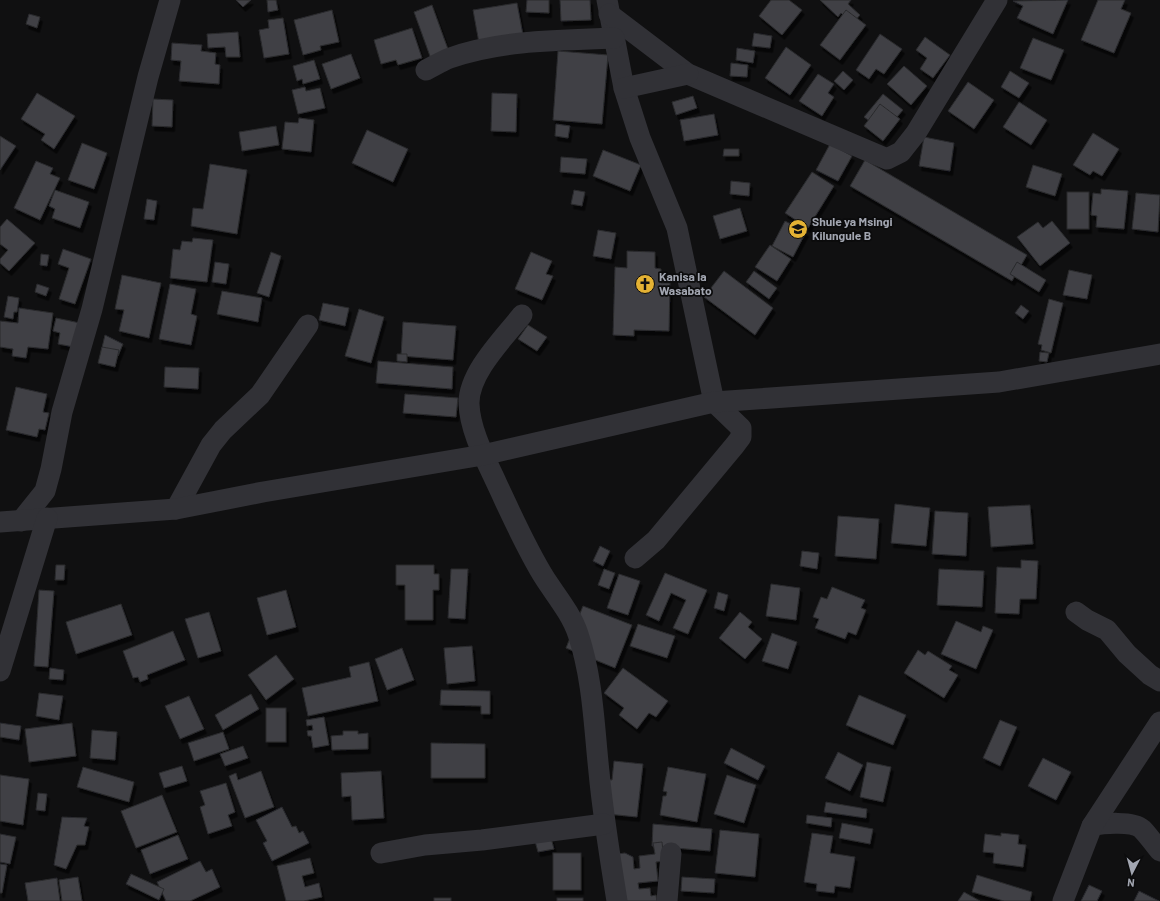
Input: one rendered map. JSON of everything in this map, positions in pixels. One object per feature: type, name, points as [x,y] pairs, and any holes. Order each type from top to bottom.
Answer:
[{"type":"street","points":[[21,521],[45,491],[52,469],[62,412],[92,309],[148,77],[169,5],[186,0]]},
{"type":"street","points":[[608,7],[688,74],[887,159],[901,152],[916,134],[997,0]]},
{"type":"street","points":[[608,7],[624,88],[640,138],[677,228],[714,402],[741,428],[741,438],[661,535],[635,558]]},
{"type":"street","points":[[426,70],[451,58],[497,47],[549,40],[614,38]]},
{"type":"street","points":[[624,88],[688,74]]},
{"type":"street","points":[[522,315],[485,361],[472,389],[469,402],[470,412],[483,455],[531,554],[567,610],[578,633],[592,694],[604,824],[617,901]]},
{"type":"street","points":[[176,510],[211,445],[223,430],[260,395],[308,325]]},
{"type":"street","points":[[0,522],[176,510],[263,492],[483,455],[714,402],[999,382],[1160,354]]},
{"type":"street","points":[[0,671],[47,518]]},
{"type":"street","points":[[1076,612],[1087,620],[1107,630],[1127,654],[1150,675],[1160,681]]},
{"type":"street","points":[[1063,901],[1092,826],[1160,722]]},
{"type":"street","points":[[381,853],[425,845],[482,840],[604,824]]},
{"type":"street","points":[[1092,826],[1100,824],[1126,824],[1140,827],[1160,851]]},
{"type":"street","points":[[667,901],[671,853]]},
{"type":"building","points":[[236,0],[251,0],[243,7]]},
{"type":"building","points":[[267,0],[276,0],[278,10],[268,12]]},
{"type":"building","points":[[527,0],[549,0],[549,13],[526,12]]},
{"type":"building","points":[[560,0],[590,0],[591,20],[561,21]]},
{"type":"building","points":[[771,0],[789,0],[802,10],[782,35],[759,16]]},
{"type":"building","points":[[820,0],[851,0],[848,4],[860,15],[852,24],[841,13],[838,17]]},
{"type":"building","points":[[1068,0],[1053,34],[1017,18],[1023,6],[1013,1]]},
{"type":"building","points":[[1098,0],[1125,0],[1121,9],[1131,13],[1114,53],[1081,40]]},
{"type":"building","points":[[517,3],[523,35],[479,43],[473,10]]},
{"type":"building","points":[[432,5],[449,52],[431,59],[414,12]]},
{"type":"building","points":[[332,10],[339,42],[320,46],[321,50],[303,55],[294,20]]},
{"type":"building","points":[[846,10],[866,25],[840,60],[820,45]]},
{"type":"building","points":[[29,14],[40,17],[37,28],[26,24]]},
{"type":"building","points":[[283,18],[289,54],[264,58],[259,30],[269,28],[268,20]]},
{"type":"building","points":[[412,28],[422,58],[398,65],[396,60],[381,64],[374,40]]},
{"type":"building","points":[[238,32],[240,57],[226,57],[225,47],[208,48],[207,34]]},
{"type":"building","points":[[754,33],[772,36],[770,48],[752,46]]},
{"type":"building","points":[[880,34],[902,49],[884,74],[876,69],[869,79],[856,70]]},
{"type":"building","points":[[925,37],[950,55],[933,78],[920,69],[927,58],[916,50]]},
{"type":"building","points":[[1033,38],[1064,50],[1051,80],[1020,68]]},
{"type":"building","points":[[172,43],[202,45],[201,51],[216,53],[215,64],[220,65],[219,84],[179,81],[181,61],[171,60]]},
{"type":"building","points":[[786,47],[811,65],[790,95],[765,78]]},
{"type":"building","points":[[737,48],[755,51],[753,63],[736,60]]},
{"type":"building","points":[[558,51],[608,55],[602,124],[553,120]]},
{"type":"building","points":[[351,54],[360,78],[331,89],[322,64]]},
{"type":"building","points":[[314,60],[320,79],[303,84],[302,79],[297,81],[293,66]]},
{"type":"building","points":[[731,63],[748,65],[747,77],[730,76]]},
{"type":"building","points":[[904,66],[927,86],[911,105],[887,84]]},
{"type":"building","points":[[843,71],[853,80],[844,90],[834,81]]},
{"type":"building","points":[[1010,71],[1029,83],[1019,98],[1001,87]]},
{"type":"building","points":[[818,74],[834,84],[828,93],[834,97],[822,116],[799,101]]},
{"type":"building","points":[[968,82],[994,100],[974,129],[948,111]]},
{"type":"building","points":[[305,87],[306,91],[320,88],[325,108],[298,114],[292,90]]},
{"type":"building","points":[[37,93],[75,116],[54,149],[41,140],[45,134],[21,119]]},
{"type":"building","points":[[492,93],[517,94],[516,132],[491,131]]},
{"type":"building","points":[[883,94],[903,110],[884,132],[864,117]]},
{"type":"building","points":[[693,96],[697,108],[676,115],[672,102]]},
{"type":"building","points":[[153,99],[173,100],[172,127],[152,126]]},
{"type":"building","points":[[1019,102],[1047,120],[1031,145],[1003,127]]},
{"type":"building","points":[[880,104],[900,119],[883,141],[864,126]]},
{"type":"building","points":[[714,114],[718,135],[684,141],[680,120]]},
{"type":"building","points":[[299,118],[314,120],[311,152],[282,149],[285,122],[298,123]]},
{"type":"building","points":[[556,124],[570,126],[568,138],[555,136]]},
{"type":"building","points":[[276,126],[279,145],[242,151],[239,132]]},
{"type":"building","points":[[367,130],[408,149],[393,182],[352,163]]},
{"type":"building","points":[[1093,133],[1119,149],[1102,176],[1093,171],[1090,175],[1073,165]]},
{"type":"building","points":[[0,136],[16,146],[0,170]]},
{"type":"building","points":[[924,137],[954,143],[950,171],[919,166]]},
{"type":"building","points":[[82,143],[107,153],[94,189],[68,180]]},
{"type":"building","points":[[830,144],[852,156],[838,181],[816,170]]},
{"type":"building","points":[[724,149],[739,149],[739,156],[723,156]]},
{"type":"building","points":[[603,150],[641,165],[630,191],[593,176]]},
{"type":"building","points":[[561,157],[587,159],[585,174],[560,172]]},
{"type":"building","points":[[865,160],[1027,255],[1012,281],[850,186]]},
{"type":"building","points":[[36,161],[53,168],[50,174],[60,178],[40,220],[14,208]]},
{"type":"building","points":[[210,164],[247,170],[237,234],[191,226],[193,208],[203,209]]},
{"type":"building","points":[[1033,165],[1062,174],[1055,196],[1026,187]]},
{"type":"building","points":[[812,172],[834,186],[808,228],[785,213]]},
{"type":"building","points":[[731,181],[750,183],[749,196],[730,194]]},
{"type":"building","points":[[1101,189],[1128,191],[1124,229],[1096,227],[1097,216],[1091,215],[1093,193],[1101,194]]},
{"type":"building","points":[[55,190],[89,202],[80,228],[52,218],[55,209],[49,206]]},
{"type":"building","points":[[574,190],[585,192],[582,206],[571,204]]},
{"type":"building","points":[[1067,192],[1089,192],[1089,229],[1067,229]]},
{"type":"building","points":[[1136,193],[1160,195],[1158,232],[1132,229]]},
{"type":"building","points":[[147,199],[157,201],[154,220],[144,219]]},
{"type":"building","points":[[740,208],[747,231],[720,239],[713,216]]},
{"type":"building","points":[[7,219],[35,243],[9,271],[0,263],[0,259],[8,250],[0,244],[0,227]]},
{"type":"building","points":[[785,221],[806,232],[793,257],[772,246]]},
{"type":"building","points":[[1052,221],[1070,243],[1040,266],[1017,237],[1038,222],[1043,228]]},
{"type":"building","points":[[598,230],[616,233],[611,259],[593,256]]},
{"type":"building","points":[[193,238],[213,240],[207,282],[170,278],[173,249],[180,250],[182,241],[192,242]]},
{"type":"building","points":[[770,245],[791,259],[777,281],[755,267]]},
{"type":"building","points":[[63,249],[91,259],[75,304],[59,299],[69,268],[58,264]]},
{"type":"building","points":[[627,251],[655,252],[655,268],[661,269],[661,283],[670,283],[669,331],[634,330],[634,336],[613,335],[615,267],[627,268]]},
{"type":"building","points":[[271,252],[281,256],[269,297],[257,293]]},
{"type":"building","points":[[531,252],[552,261],[546,274],[553,276],[542,300],[515,289]]},
{"type":"building","points":[[41,254],[49,255],[47,266],[40,265]]},
{"type":"building","points":[[215,262],[229,264],[226,284],[212,282]]},
{"type":"building","points":[[1017,262],[1046,280],[1039,292],[1010,274]]},
{"type":"building","points":[[1069,270],[1092,275],[1087,299],[1063,295]]},
{"type":"building","points":[[724,271],[773,308],[755,335],[704,297]]},
{"type":"building","points":[[754,271],[777,288],[769,299],[746,282]]},
{"type":"building","points":[[122,275],[161,283],[149,338],[119,331],[124,310],[115,309]]},
{"type":"building","points":[[37,284],[49,288],[46,296],[35,292]]},
{"type":"building","points":[[170,284],[196,289],[191,314],[197,316],[191,345],[159,339]]},
{"type":"building","points":[[222,291],[262,298],[258,322],[217,314]]},
{"type":"building","points":[[8,296],[19,298],[17,312],[14,312],[13,319],[4,317]]},
{"type":"building","points":[[1049,299],[1063,303],[1051,353],[1041,350],[1042,345],[1038,344]]},
{"type":"building","points":[[323,303],[349,308],[345,326],[319,320]]},
{"type":"building","points":[[1021,305],[1029,311],[1023,319],[1015,313]]},
{"type":"building","points":[[19,308],[53,313],[48,349],[28,347],[26,358],[12,356],[13,349],[0,347],[0,321],[18,323]]},
{"type":"building","points":[[359,309],[384,317],[371,363],[345,356]]},
{"type":"building","points":[[56,318],[80,323],[74,347],[58,344],[60,333],[53,331]]},
{"type":"building","points":[[403,322],[456,326],[453,360],[401,356]]},
{"type":"building","points":[[528,325],[547,337],[537,351],[518,339]]},
{"type":"building","points":[[105,335],[123,344],[118,356],[101,352]]},
{"type":"building","points":[[102,347],[119,350],[115,367],[98,363]]},
{"type":"building","points":[[1040,352],[1049,353],[1047,362],[1039,361]]},
{"type":"building","points":[[397,354],[407,354],[407,362],[397,361]]},
{"type":"building","points":[[378,361],[453,367],[452,389],[376,383]]},
{"type":"building","points":[[165,367],[199,368],[198,389],[164,387]]},
{"type":"building","points":[[16,387],[47,394],[43,412],[49,413],[45,430],[39,429],[37,437],[6,430]]},
{"type":"building","points":[[405,394],[458,398],[456,417],[403,413]]},
{"type":"building","points":[[895,504],[930,508],[926,546],[891,543]]},
{"type":"building","points":[[1030,505],[1033,544],[991,547],[988,507]]},
{"type":"building","points":[[935,511],[968,513],[966,556],[932,554]]},
{"type":"building","points":[[838,516],[879,519],[876,559],[835,556]]},
{"type":"building","points":[[600,546],[610,551],[603,566],[593,561]]},
{"type":"building","points":[[802,551],[819,553],[817,569],[800,566]]},
{"type":"building","points":[[1021,560],[1038,561],[1036,599],[1020,599],[1019,614],[995,613],[997,567],[1021,568]]},
{"type":"building","points":[[56,565],[65,565],[64,580],[55,580]]},
{"type":"building","points":[[396,565],[434,565],[434,574],[439,574],[439,590],[433,590],[433,620],[405,620],[405,585],[396,585]]},
{"type":"building","points":[[451,569],[468,569],[465,619],[448,618]]},
{"type":"building","points":[[604,569],[615,573],[609,589],[598,585]]},
{"type":"building","points":[[939,569],[984,571],[982,607],[937,605]]},
{"type":"building","points":[[665,573],[707,590],[688,634],[673,628],[686,600],[671,593],[659,621],[646,615]]},
{"type":"building","points":[[619,574],[640,581],[628,615],[607,608]]},
{"type":"building","points":[[771,584],[800,588],[796,620],[766,616]]},
{"type":"building","points":[[832,587],[865,600],[861,608],[866,610],[856,635],[848,632],[845,639],[815,628],[819,619],[813,617],[821,597],[827,599]]},
{"type":"building","points":[[39,590],[54,591],[48,667],[34,666]]},
{"type":"building","points":[[286,590],[296,627],[267,635],[257,598]]},
{"type":"building","points":[[718,592],[728,595],[724,611],[714,608]]},
{"type":"building","points":[[121,604],[132,635],[76,654],[66,622]]},
{"type":"building","points":[[583,606],[632,625],[615,668],[566,648]]},
{"type":"building","points":[[209,612],[221,651],[198,658],[185,619]]},
{"type":"building","points":[[740,612],[752,622],[748,627],[762,639],[745,659],[719,638]]},
{"type":"building","points":[[956,621],[981,632],[983,626],[993,630],[976,669],[941,654]]},
{"type":"building","points":[[638,624],[675,636],[667,658],[630,646]]},
{"type":"building","points":[[173,631],[185,660],[147,675],[148,679],[140,682],[138,677],[133,678],[123,651]]},
{"type":"building","points":[[772,633],[797,642],[788,669],[762,661]]},
{"type":"building","points":[[472,646],[475,681],[447,684],[444,648]]},
{"type":"building","points":[[402,648],[414,680],[387,690],[375,659]]},
{"type":"building","points":[[918,650],[925,655],[928,651],[952,666],[949,670],[958,675],[944,698],[904,673]]},
{"type":"building","points":[[276,655],[294,679],[266,700],[248,675]]},
{"type":"building","points":[[369,662],[378,701],[308,716],[302,688],[351,677],[349,667]]},
{"type":"building","points":[[50,668],[64,670],[63,680],[49,679]]},
{"type":"building","points":[[623,668],[668,701],[656,717],[649,713],[637,729],[619,715],[624,708],[604,693]]},
{"type":"building","points":[[441,690],[490,691],[490,714],[481,714],[481,706],[440,705]]},
{"type":"building","points":[[39,693],[63,696],[59,720],[36,716]]},
{"type":"building","points":[[251,694],[259,709],[223,730],[215,715]]},
{"type":"building","points":[[859,695],[906,715],[893,745],[846,725]]},
{"type":"building","points":[[189,696],[204,729],[180,739],[165,706]]},
{"type":"building","points":[[266,708],[286,708],[286,742],[266,742]]},
{"type":"building","points":[[324,717],[329,745],[313,748],[311,736],[308,736],[307,731],[313,730],[312,725],[307,726],[306,720]]},
{"type":"building","points":[[1000,720],[1017,727],[1000,766],[983,758]]},
{"type":"building","points":[[0,723],[21,726],[19,740],[0,737]]},
{"type":"building","points":[[72,723],[76,756],[29,762],[25,729]]},
{"type":"building","points":[[92,730],[117,732],[115,760],[90,758]]},
{"type":"building","points":[[343,731],[358,731],[358,734],[368,733],[368,749],[332,750],[331,736],[343,735]]},
{"type":"building","points":[[223,732],[229,749],[194,761],[188,743]]},
{"type":"building","points":[[431,743],[485,744],[485,778],[431,778]]},
{"type":"building","points":[[243,746],[248,758],[225,766],[220,754]]},
{"type":"building","points":[[731,748],[765,766],[758,780],[724,763]]},
{"type":"building","points":[[838,752],[863,765],[850,791],[825,778]]},
{"type":"building","points":[[1043,758],[1071,772],[1056,800],[1028,786]]},
{"type":"building","points":[[614,761],[643,764],[637,817],[598,813],[602,779],[612,780]]},
{"type":"building","points":[[867,762],[891,767],[883,802],[860,797]]},
{"type":"building","points":[[182,766],[187,781],[164,788],[159,773]]},
{"type":"building","points":[[83,767],[134,782],[129,802],[77,787]]},
{"type":"building","points":[[668,767],[706,774],[697,822],[660,815],[663,796],[666,796],[667,792],[663,791]]},
{"type":"building","points":[[261,771],[274,807],[245,818],[229,776],[236,773],[238,780]]},
{"type":"building","points":[[381,771],[384,818],[352,820],[351,796],[342,797],[341,773]]},
{"type":"building","points":[[0,775],[29,779],[23,825],[0,821]]},
{"type":"building","points":[[727,775],[756,785],[744,823],[714,814]]},
{"type":"building","points":[[226,783],[235,812],[228,815],[232,826],[208,834],[200,807],[205,805],[200,791]]},
{"type":"building","points":[[38,793],[47,794],[45,811],[36,810]]},
{"type":"building","points":[[162,795],[177,832],[136,848],[121,811]]},
{"type":"building","points":[[826,802],[867,809],[866,818],[824,812]]},
{"type":"building","points":[[282,807],[292,827],[296,826],[299,833],[303,831],[309,843],[272,861],[263,843],[267,841],[256,820]]},
{"type":"building","points":[[807,815],[832,818],[831,827],[806,823]]},
{"type":"building","points":[[62,817],[87,818],[84,826],[89,827],[85,845],[77,845],[66,869],[54,865]]},
{"type":"building","points":[[842,823],[873,829],[870,844],[839,838]]},
{"type":"building","points":[[653,824],[712,829],[710,851],[652,846]]},
{"type":"building","points":[[720,830],[759,834],[755,877],[715,873]]},
{"type":"building","points":[[812,833],[833,836],[830,853],[855,857],[850,888],[835,886],[834,893],[816,891],[817,884],[804,882]]},
{"type":"building","points":[[1001,833],[1019,835],[1018,844],[1026,845],[1023,867],[993,863],[994,853],[983,852],[985,834],[1001,836]]},
{"type":"building","points":[[0,834],[16,837],[10,864],[0,862]]},
{"type":"building","points":[[178,835],[188,859],[150,874],[141,850]]},
{"type":"building","points":[[551,838],[554,849],[538,852],[535,841]]},
{"type":"building","points":[[662,842],[664,861],[656,862],[658,881],[638,883],[639,889],[650,888],[651,896],[656,895],[657,901],[622,901],[617,854],[625,853],[633,857],[634,869],[640,868],[639,856],[655,854],[653,843]]},
{"type":"building","points":[[553,853],[581,853],[581,890],[553,890]]},
{"type":"building","points":[[310,858],[314,873],[302,876],[305,887],[319,883],[322,897],[304,901],[286,901],[277,866]]},
{"type":"building","points":[[200,861],[206,872],[212,869],[220,887],[190,901],[166,901],[157,882]]},
{"type":"building","points":[[0,864],[7,865],[2,893],[0,893]]},
{"type":"building","points":[[131,874],[164,889],[159,900],[126,884]]},
{"type":"building","points":[[977,875],[1032,892],[1030,901],[1004,901],[972,892]]},
{"type":"building","points":[[78,877],[82,901],[62,901],[59,880]]},
{"type":"building","points":[[682,877],[715,879],[714,893],[681,891]]},
{"type":"building","points":[[57,878],[60,901],[28,901],[25,883]]},
{"type":"building","points":[[1089,885],[1102,891],[1097,901],[1081,901]]},
{"type":"building","points":[[1139,891],[1159,901],[1134,901]]},
{"type":"building","points":[[964,892],[980,901],[958,901]]},
{"type":"building","points":[[434,898],[451,898],[451,901],[434,901]]},
{"type":"building","points":[[557,898],[583,898],[583,901],[557,901]]},
{"type":"place","name":"Shule ya Msingi Kilungule B","points":[[798,229]]},
{"type":"place","name":"Kanisa la Wasabato","points":[[645,284]]}]
